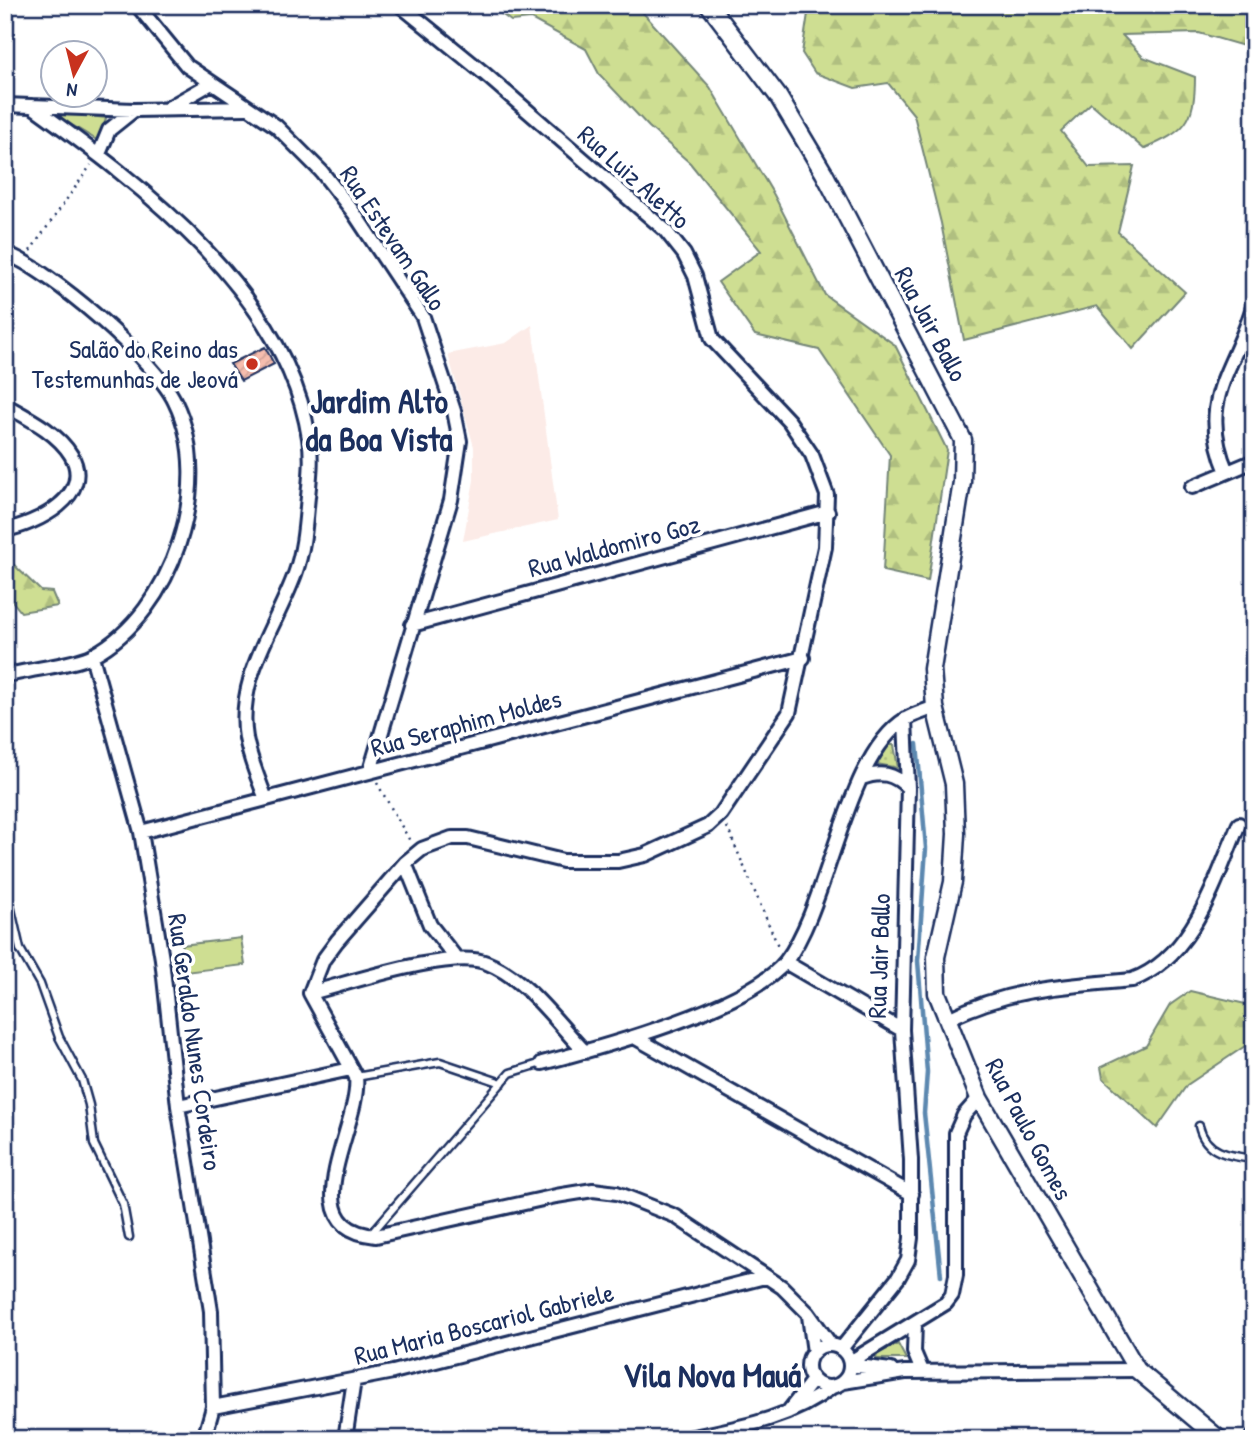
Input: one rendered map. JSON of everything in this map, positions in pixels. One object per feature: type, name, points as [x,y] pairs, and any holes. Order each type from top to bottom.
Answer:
[{"type":"main road","name":"Rua Jair Ballo","points":[[709,5],[778,96],[824,173],[963,440],[962,482],[932,669],[935,707]]},
{"type":"main road","name":"Rua Paulo Gomes","points":[[935,707],[955,796],[953,882],[936,957],[937,993],[979,1098],[1137,1370],[1219,1439]]},
{"type":"street","name":"Rua Estevam Gallo","points":[[137,5],[187,65],[297,145],[354,213],[422,317],[454,411],[460,441],[459,462],[451,500],[370,771]]},
{"type":"street","name":"Rua Luiz Aletto","points":[[400,5],[485,74],[665,230],[684,254],[695,276],[712,339],[789,421],[812,455],[827,495],[828,512],[825,547],[803,658],[789,713],[721,814]]},
{"type":"street","points":[[168,108],[210,83]]},
{"type":"street","points":[[5,105],[134,110],[248,108]]},
{"type":"street","points":[[32,106],[99,154],[214,257],[267,331],[283,359],[306,418],[310,473],[304,539],[295,574],[256,660],[247,689],[246,738],[266,799]]},
{"type":"street","points":[[99,154],[109,130],[134,110]]},
{"type":"street","points":[[5,253],[23,261],[141,356],[164,382],[185,429],[190,469],[188,509],[177,548],[147,605],[125,629],[92,656],[5,676]]},
{"type":"street","points":[[1227,472],[1218,447],[1218,392],[1254,303]]},
{"type":"street","points":[[5,405],[36,423],[60,442],[72,456],[76,472],[69,495],[58,506],[45,516],[5,530]]},
{"type":"street","points":[[1192,487],[1254,461]]},
{"type":"street","name":"Rua Waldomiro Goz","points":[[412,625],[828,512]]},
{"type":"street","name":"Rua Geraldo Nunes Cordeiro","points":[[92,656],[141,832],[162,959],[177,1106],[211,1311],[213,1407],[204,1439]]},
{"type":"street","name":"Rua Seraphim Moldes","points":[[141,832],[803,658]]},
{"type":"street","points":[[542,1063],[636,1038],[730,999],[785,962],[800,936],[862,778],[875,752],[905,719],[935,707]]},
{"type":"street","name":"Rua Jair Ballo","points":[[836,1347],[898,1278],[908,1260],[912,1194],[902,1030],[908,788],[905,719]]},
{"type":"street","points":[[862,778],[877,773],[886,774],[900,780],[908,788]]},
{"type":"street","points":[[310,993],[323,960],[337,941],[405,863],[436,843],[468,838],[563,861],[618,861],[645,855],[708,826],[721,814]]},
{"type":"street","points":[[948,1019],[996,997],[1027,990],[1132,979],[1146,974],[1179,946],[1206,902],[1239,824]]},
{"type":"street","points":[[405,863],[430,925],[456,958]]},
{"type":"street","points":[[310,993],[456,958],[486,962],[505,972],[585,1052]]},
{"type":"street","points":[[785,962],[902,1030]]},
{"type":"street","points":[[310,993],[354,1073],[356,1106],[334,1170],[332,1192],[342,1223],[351,1231],[370,1235],[395,1233],[593,1190],[640,1200],[675,1216],[782,1287],[808,1312],[850,1363],[905,1372]]},
{"type":"street","points":[[636,1038],[912,1194]]},
{"type":"street","points":[[177,1106],[354,1073]]},
{"type":"street","points":[[684,1439],[761,1422],[808,1405],[838,1384],[850,1363],[946,1303],[952,1295],[956,1275],[956,1133],[964,1115],[979,1098]]},
{"type":"street","name":"Rua Maria Boscariol Gabriele","points":[[213,1407],[354,1380],[765,1276]]},
{"type":"street","points":[[808,1312],[814,1352],[808,1368],[813,1380]]},
{"type":"street","points":[[915,1324],[914,1352],[922,1371]]},
{"type":"street","points":[[814,1352],[836,1347]]},
{"type":"street","points":[[813,1380],[838,1384],[922,1371],[1137,1370]]},
{"type":"street","points":[[345,1439],[354,1380]]},
{"type":"street","points":[[788,1412],[813,1380]]},
{"type":"lane","points":[[5,883],[20,948],[40,984],[59,1037],[82,1080],[89,1105],[94,1144],[123,1204],[129,1237]]},
{"type":"lane","points":[[354,1073],[440,1062],[502,1083]]},
{"type":"lane","points":[[370,1235],[510,1073],[542,1063]]},
{"type":"lane","points":[[1199,1126],[1201,1135],[1218,1152],[1254,1159]]},
{"type":"path","points":[[23,261],[65,198],[99,154]]},
{"type":"path","points":[[370,771],[417,853]]},
{"type":"path","points":[[721,814],[785,962]]},
{"type":"shaded area","points":[[532,325],[558,520],[463,541],[474,480],[474,447],[448,354],[506,343]]},
{"type":"green space","points":[[489,5],[636,5],[710,87],[774,195],[825,295],[895,345],[947,450],[928,581],[883,571],[890,455],[819,350],[755,335],[718,282],[761,251],[690,163],[649,127],[599,74],[586,49],[531,19],[511,21]]},
{"type":"green space","points":[[1254,5],[1254,49],[1199,33],[1122,35],[1143,57],[1195,77],[1190,115],[1185,124],[1169,137],[1144,149],[1091,103],[1061,131],[1089,167],[1134,166],[1118,232],[1185,292],[1133,349],[1097,306],[964,340],[941,223],[914,115],[888,83],[855,88],[815,73],[802,53],[809,7]]},
{"type":"green space","points":[[49,111],[106,118],[100,142]]},
{"type":"green space","points":[[5,561],[10,561],[41,591],[52,592],[58,606],[21,612],[5,592]]},
{"type":"green space","points":[[889,745],[894,745],[898,768],[877,764]]},
{"type":"green space","points":[[241,938],[245,965],[185,972],[182,945]]},
{"type":"green space","points":[[1190,991],[1254,1006],[1254,1040],[1187,1085],[1157,1128],[1103,1078],[1101,1067],[1146,1046],[1170,1005]]},
{"type":"green space","points":[[898,1344],[906,1359],[876,1359],[877,1354]]},
{"type":"building","name":"Salão do Reino das Testemunhas de Jeová","points":[[265,347],[274,364],[241,381],[230,364]]},
{"type":"waterway","points":[[917,744],[926,848],[918,961],[927,1072],[924,1113],[941,1276]]},
{"type":"place","name":"Salão do Reino das Testemunhas de Jeová","points":[[252,364]]},
{"type":"district","name":"Jardim Alto da Boa Vista","points":[[379,420]]},
{"type":"district","name":"Vila Nova Mauá","points":[[712,1375]]}]
